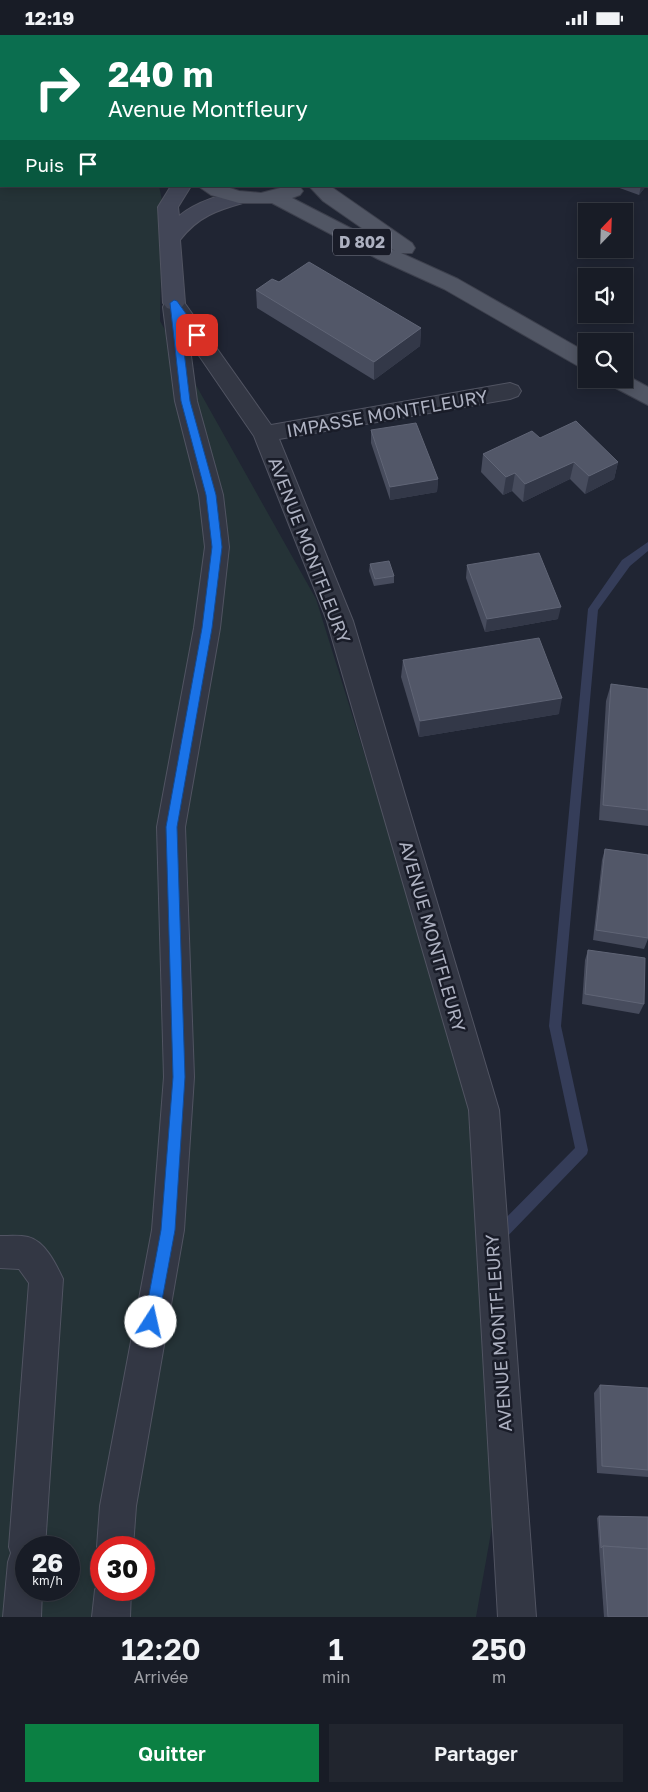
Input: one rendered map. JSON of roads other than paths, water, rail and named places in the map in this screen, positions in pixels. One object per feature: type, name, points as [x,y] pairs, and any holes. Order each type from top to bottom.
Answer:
[{"type":"main road","points":[[210,187],[238,198],[275,197],[300,187]]},
{"type":"main road","name":"D 802","points":[[320,187],[330,197],[398,243],[451,284]]},
{"type":"main road","name":"D 802","points":[[275,197],[385,255],[451,284],[578,356]]},
{"type":"main road","points":[[632,388],[648,397]]},
{"type":"street","points":[[117,1536],[118,1506],[168,1230],[179,1077],[171,827],[207,628],[217,547],[211,495],[186,401],[174,303],[172,237],[168,207],[181,187]]},
{"type":"street","points":[[172,237],[184,219],[202,207],[238,198]]},
{"type":"street","name":"AVENUE MONTFLEURY","points":[[174,303],[265,434],[340,621],[484,1110],[517,1617]]},
{"type":"street","name":"IMPASSE MONTFLEURY","points":[[265,434],[510,391]]},
{"type":"street","points":[[0,1252],[28,1253],[46,1279],[28,1536]]},
{"type":"street","points":[[22,1617],[23,1601]]},
{"type":"street","points":[[111,1617],[112,1601]]},
{"type":"waterway","points":[[497,1237],[582,1150],[555,1026],[593,609],[626,563],[648,546]]}]
